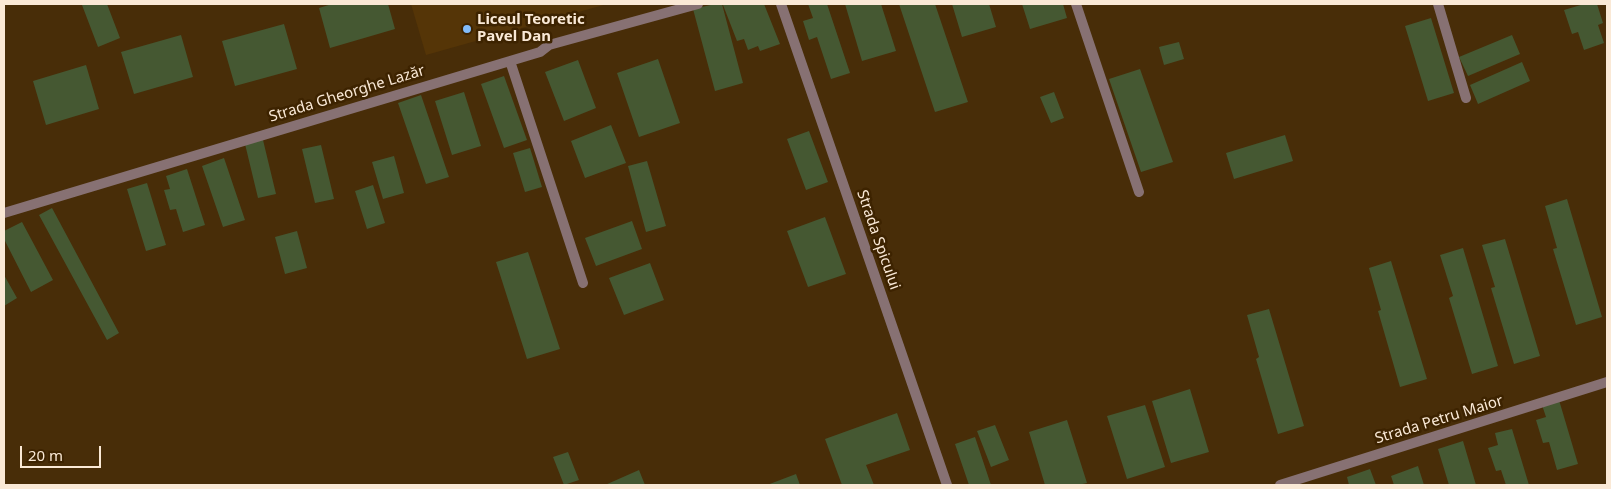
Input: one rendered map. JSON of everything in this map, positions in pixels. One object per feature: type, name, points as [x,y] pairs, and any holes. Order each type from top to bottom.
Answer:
[{"type":"street","name":"Strada Gheorghe Lazăr","points":[[4,213],[540,52],[549,45],[698,4]]},
{"type":"street","name":"Strada Spicului","points":[[781,4],[947,485]]},
{"type":"street","points":[[1076,4],[1139,192]]},
{"type":"street","points":[[1438,4],[1466,98]]},
{"type":"street","points":[[510,61],[583,283]]},
{"type":"street","name":"Strada Petru Maior","points":[[1280,485],[1607,382]]},
{"type":"shaded area","name":"Liceul Teoretic Pavel Dan","points":[[411,4],[607,4],[426,55]]},
{"type":"building","points":[[107,4],[120,38],[98,47],[82,5]]},
{"type":"building","points":[[332,4],[388,4],[395,29],[330,48],[319,8]]},
{"type":"building","points":[[722,4],[743,83],[715,91],[693,9]]},
{"type":"building","points":[[764,4],[780,44],[760,51],[758,46],[748,50],[744,39],[737,41],[723,5]]},
{"type":"building","points":[[808,4],[827,4],[850,73],[831,79],[817,37],[809,40],[803,21],[813,18]]},
{"type":"building","points":[[845,4],[881,4],[896,51],[862,61]]},
{"type":"building","points":[[899,4],[935,4],[968,102],[935,112]]},
{"type":"building","points":[[952,4],[989,4],[996,27],[962,37]]},
{"type":"building","points":[[1022,4],[1063,4],[1067,18],[1030,29]]},
{"type":"building","points":[[1584,4],[1597,4],[1603,23],[1598,25],[1604,43],[1584,50],[1578,32],[1572,34],[1564,10]]},
{"type":"building","points":[[1431,18],[1454,93],[1428,101],[1405,26]]},
{"type":"building","points":[[284,24],[297,69],[235,86],[222,41]]},
{"type":"building","points":[[181,35],[193,77],[134,94],[121,52]]},
{"type":"building","points":[[1512,35],[1520,54],[1468,76],[1459,57]]},
{"type":"building","points":[[1179,42],[1184,59],[1164,65],[1159,47]]},
{"type":"building","points":[[658,59],[680,123],[639,137],[617,73]]},
{"type":"building","points":[[578,60],[596,108],[564,121],[545,72]]},
{"type":"building","points":[[1522,62],[1530,81],[1478,104],[1470,85]]},
{"type":"building","points":[[86,65],[99,109],[46,125],[33,81]]},
{"type":"building","points":[[1140,69],[1173,162],[1141,172],[1109,79]]},
{"type":"building","points":[[504,76],[527,140],[504,148],[481,84]]},
{"type":"building","points":[[464,92],[481,146],[452,155],[435,101]]},
{"type":"building","points":[[1054,92],[1064,118],[1051,123],[1040,97]]},
{"type":"building","points":[[421,95],[449,177],[426,184],[398,103]]},
{"type":"building","points":[[611,125],[626,163],[585,178],[571,141]]},
{"type":"building","points":[[809,131],[828,182],[806,190],[787,139]]},
{"type":"building","points":[[1285,135],[1293,161],[1234,179],[1226,153]]},
{"type":"building","points":[[263,140],[276,194],[258,198],[245,144]]},
{"type":"building","points":[[321,145],[334,199],[315,203],[302,149]]},
{"type":"building","points":[[530,148],[542,187],[525,192],[513,153]]},
{"type":"building","points":[[394,156],[404,193],[383,199],[372,162]]},
{"type":"building","points":[[224,158],[245,220],[223,227],[202,166]]},
{"type":"building","points":[[647,161],[666,226],[646,232],[628,166]]},
{"type":"building","points":[[187,169],[205,225],[183,232],[176,209],[170,210],[164,190],[170,189],[166,176]]},
{"type":"building","points":[[147,183],[166,245],[146,251],[127,189]]},
{"type":"building","points":[[373,185],[385,223],[367,229],[355,191]]},
{"type":"building","points":[[1567,199],[1602,317],[1576,325],[1553,249],[1557,248],[1545,206]]},
{"type":"building","points":[[52,208],[119,333],[107,340],[39,215]]},
{"type":"building","points":[[825,217],[846,274],[808,287],[787,231]]},
{"type":"building","points":[[632,221],[642,249],[596,266],[585,238]]},
{"type":"building","points":[[22,222],[53,280],[31,292],[4,239],[4,231]]},
{"type":"building","points":[[297,231],[307,268],[285,274],[275,237]]},
{"type":"building","points":[[1505,239],[1540,356],[1514,364],[1491,288],[1495,287],[1482,245]]},
{"type":"building","points":[[1463,248],[1498,366],[1472,374],[1449,298],[1453,296],[1440,255]]},
{"type":"building","points":[[528,252],[560,349],[527,359],[496,262]]},
{"type":"building","points":[[1391,261],[1427,379],[1400,387],[1378,311],[1381,310],[1369,268]]},
{"type":"building","points":[[650,263],[664,300],[624,315],[609,278]]},
{"type":"building","points":[[4,275],[17,298],[4,306]]},
{"type":"building","points":[[1269,309],[1304,426],[1278,434],[1256,359],[1259,357],[1247,315]]},
{"type":"building","points":[[1190,389],[1209,452],[1171,463],[1152,401]]},
{"type":"building","points":[[1559,400],[1578,464],[1557,470],[1549,442],[1543,443],[1536,420],[1546,417],[1542,405]]},
{"type":"building","points":[[1145,405],[1165,467],[1127,479],[1107,416]]},
{"type":"building","points":[[897,413],[910,450],[866,465],[874,485],[842,485],[825,439]]},
{"type":"building","points":[[1067,420],[1087,483],[1078,485],[1045,485],[1029,432]]},
{"type":"building","points":[[995,425],[1009,460],[991,467],[977,431]]},
{"type":"building","points":[[1512,429],[1529,485],[1506,485],[1501,470],[1496,471],[1488,448],[1498,445],[1495,433]]},
{"type":"building","points":[[975,437],[991,485],[969,485],[955,444]]},
{"type":"building","points":[[1463,441],[1476,485],[1449,485],[1438,449]]},
{"type":"building","points":[[568,452],[579,480],[564,485],[553,457]]},
{"type":"building","points":[[1418,466],[1424,485],[1394,485],[1391,476]]},
{"type":"building","points":[[1370,469],[1376,485],[1349,485],[1347,477]]},
{"type":"building","points":[[639,470],[645,485],[605,485]]},
{"type":"building","points":[[796,474],[800,485],[767,485]]},
{"type":"place","name":"Liceul Teoretic Pavel Dan","points":[[467,29]]}]
